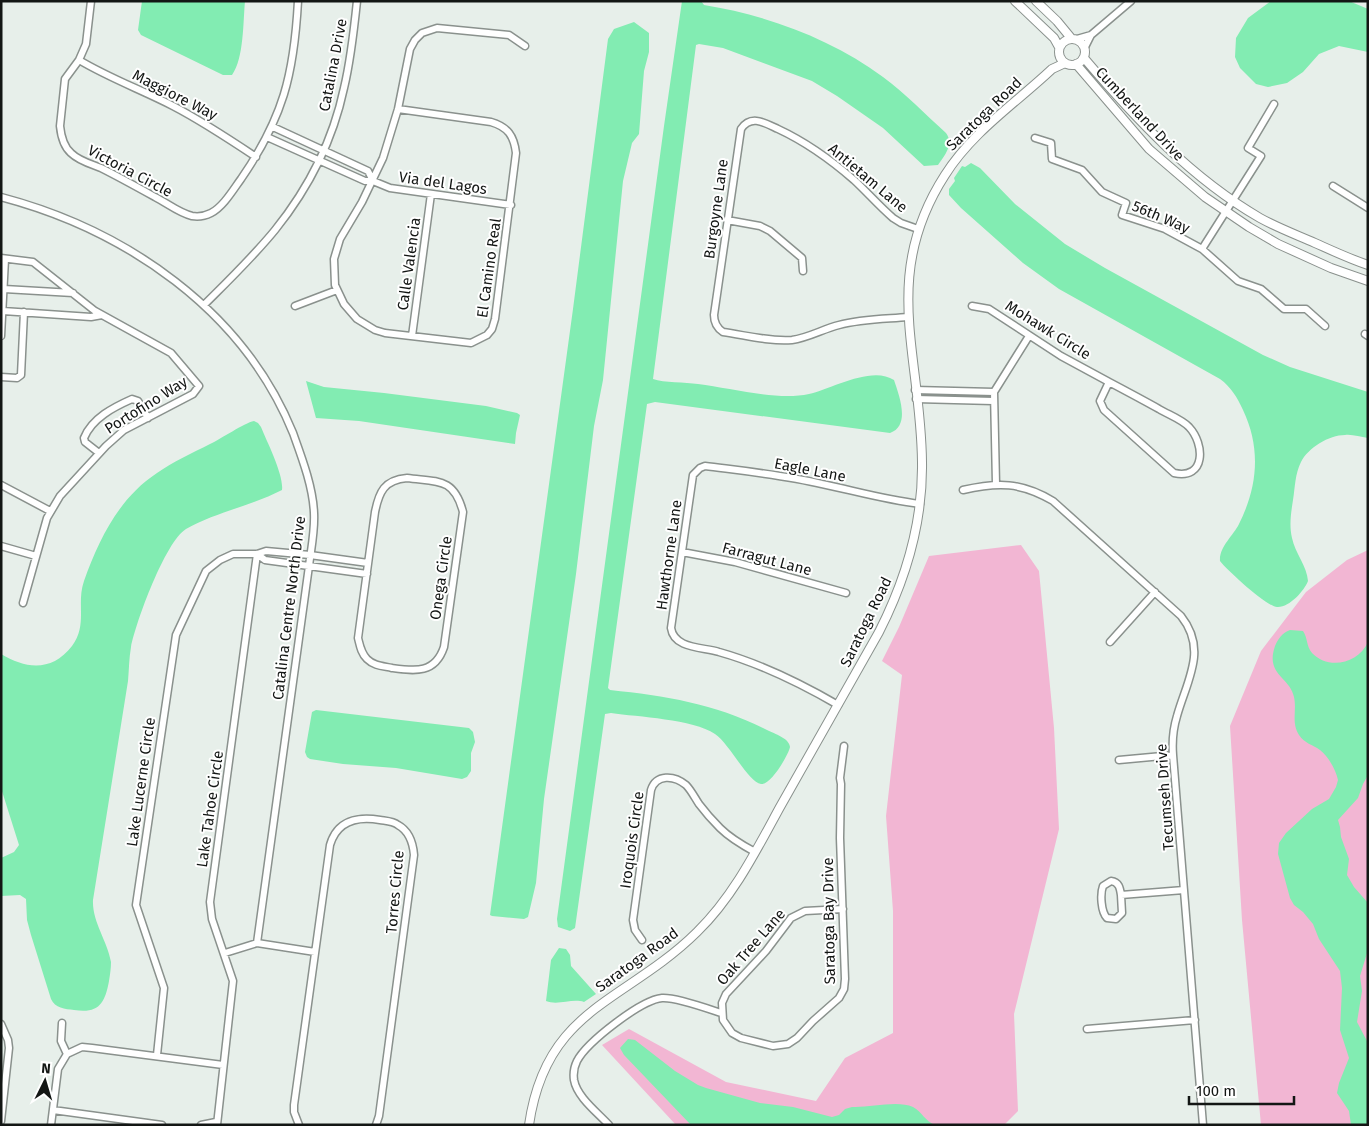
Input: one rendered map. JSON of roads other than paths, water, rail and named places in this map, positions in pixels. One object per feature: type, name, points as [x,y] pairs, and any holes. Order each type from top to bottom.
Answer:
[{"type":"street","name":"Victoria Circle","points":[[91,1],[86,44],[79,60],[65,79],[60,126],[60,133],[65,146],[80,159],[181,212],[197,216],[204,216],[216,210],[237,185],[273,127],[292,66],[296,42],[298,1]]},
{"type":"street","name":"Catalina Drive","points":[[319,161],[344,89],[358,1]]},
{"type":"street","points":[[1015,1],[1054,38],[1065,63]]},
{"type":"street","points":[[1036,1],[1074,39],[1082,43],[1084,47],[1091,35],[1131,1]]},
{"type":"street","name":"El Camino Real","points":[[398,109],[502,125],[515,142],[516,153],[495,319],[487,335],[471,344],[385,332],[366,325],[350,312],[337,290],[334,269],[336,249],[373,181],[391,134],[410,49],[414,40],[427,30],[437,28],[509,36],[525,46]]},
{"type":"street","points":[[1059,51],[1064,41],[1091,35]]},
{"type":"street","name":"Cumberland Drive","points":[[1084,47],[1084,58],[1144,126],[1180,160],[1233,201],[1277,226],[1368,265]]},
{"type":"street","name":"Saratoga Road","points":[[1052,69],[1059,51]]},
{"type":"street","name":"Cumberland Drive","points":[[1065,63],[1076,64],[1084,58]]},
{"type":"street","name":"Maggiore Way","points":[[79,60],[102,74],[127,83],[174,106],[256,157]]},
{"type":"street","name":"Saratoga Road","points":[[529,1125],[536,1091],[542,1074],[550,1058],[568,1033],[594,1008],[665,960],[697,932],[727,897],[755,852],[879,632],[899,590],[912,550],[920,504],[922,462],[907,288],[918,228],[935,190],[958,156],[982,131],[1052,69],[1065,63]]},
{"type":"street","name":"Cumberland Drive","points":[[1076,64],[1122,119],[1150,148],[1206,197],[1249,227],[1278,244],[1331,268],[1368,281]]},
{"type":"street","points":[[1274,104],[1248,148],[1261,156],[1202,249],[1238,281],[1261,288],[1284,309],[1306,309],[1325,326]]},
{"type":"street","name":"Antietam Lane","points":[[748,122],[752,120],[762,122],[807,144],[838,167],[893,218],[901,223],[918,228]]},
{"type":"street","name":"Burgoyne Lane","points":[[748,122],[739,134],[714,320],[719,329],[723,332],[779,340],[796,339],[848,323],[908,317]]},
{"type":"street","points":[[273,127],[323,151]]},
{"type":"street","points":[[204,305],[275,230],[303,191],[319,161],[268,136]]},
{"type":"street","name":"56th Way","points":[[1035,138],[1051,143],[1052,160],[1082,170],[1102,192],[1126,203],[1122,215],[1165,229],[1202,249]]},
{"type":"street","name":"Via del Lagos","points":[[323,151],[368,171],[373,181]]},
{"type":"street","name":"Via del Lagos","points":[[319,161],[365,181],[373,181],[395,189],[510,205]]},
{"type":"street","points":[[1333,186],[1368,208]]},
{"type":"street","name":"Calle Valencia","points":[[412,336],[432,194]]},
{"type":"street","name":"Catalina Centre North Drive","points":[[1,197],[67,219],[116,243],[162,272],[204,305],[227,328],[252,359],[288,421],[304,466],[314,513],[309,566],[257,943]]},
{"type":"street","points":[[727,220],[750,224],[770,231],[802,258],[803,271]]},
{"type":"street","name":"Portofino Way","points":[[1,336],[4,288],[3,258],[32,262],[102,316],[171,353],[199,386],[193,394],[124,430],[66,488],[50,510],[23,603]]},
{"type":"street","points":[[4,288],[73,293]]},
{"type":"street","points":[[295,306],[337,290]]},
{"type":"street","name":"Mohawk Circle","points":[[972,306],[990,309],[1061,356],[1109,382],[1179,420],[1190,429],[1196,438],[1200,452],[1199,463],[1193,471],[1183,475],[1174,473],[1104,410],[1100,401],[1109,382]]},
{"type":"street","points":[[3,311],[91,317],[102,316]]},
{"type":"street","points":[[1,377],[17,378],[20,375],[24,312]]},
{"type":"street","points":[[996,484],[994,392],[1030,336]]},
{"type":"street","points":[[915,390],[994,392]]},
{"type":"street","points":[[99,453],[85,442],[84,438],[103,415],[132,399],[138,401],[148,418]]},
{"type":"street","points":[[916,399],[993,401]]},
{"type":"street","name":"Eagle Lane","points":[[696,471],[705,466],[776,475],[824,484],[876,498],[920,504]]},
{"type":"street","name":"Hawthorne Lane","points":[[696,471],[692,480],[671,628],[672,634],[678,642],[742,658],[765,667],[795,680],[838,705]]},
{"type":"street","name":"Onega Circle","points":[[407,478],[443,483],[454,490],[459,499],[462,512],[444,647],[436,662],[416,671],[378,666],[368,661],[362,654],[358,638],[368,564],[377,501],[379,493],[384,488],[397,479],[407,478]]},
{"type":"street","name":"Tecumseh Drive","points":[[963,490],[996,484],[1013,485],[1031,490],[1053,501],[1155,592],[1184,621],[1192,636],[1195,648],[1193,665],[1174,726],[1173,755],[1204,1125]]},
{"type":"street","points":[[1,485],[50,510]]},
{"type":"street","points":[[1,546],[36,556]]},
{"type":"street","name":"Lake Lucerne Circle","points":[[157,1055],[164,988],[136,905],[176,635],[206,570],[220,560],[233,554],[257,554],[266,551],[310,555]]},
{"type":"street","name":"Farragut Lane","points":[[682,552],[735,562],[846,593]]},
{"type":"street","name":"Lake Lucerne Circle","points":[[257,554],[265,560],[309,566]]},
{"type":"street","name":"Lake Tahoe Circle","points":[[217,1124],[234,982],[212,919],[210,902],[257,554]]},
{"type":"street","points":[[310,555],[368,564]]},
{"type":"street","points":[[309,566],[367,574]]},
{"type":"street","points":[[1110,642],[1155,592]]},
{"type":"street","name":"Saratoga Bay Drive","points":[[721,1013],[728,1029],[741,1038],[778,1046],[788,1044],[797,1038],[812,1021],[835,1002],[844,989],[840,778],[844,746]]},
{"type":"street","points":[[1118,760],[1173,755]]},
{"type":"street","name":"Iroquois Circle","points":[[642,940],[635,930],[633,920],[651,790],[656,782],[666,777],[681,782],[690,789],[709,817],[721,829],[755,852]]},
{"type":"street","name":"Torres Circle","points":[[299,1125],[294,1112],[294,1105],[330,845],[335,832],[344,823],[357,819],[375,819],[397,823],[407,834],[414,847],[397,989],[376,1125]]},
{"type":"street","points":[[1110,881],[1116,883],[1119,886],[1121,895],[1122,913],[1116,919],[1108,918],[1103,911],[1101,891],[1103,886],[1110,881]]},
{"type":"street","points":[[1121,895],[1184,890]]},
{"type":"street","name":"Oak Tree Lane","points":[[721,1013],[722,1003],[726,994],[761,957],[791,918],[805,911],[843,909]]},
{"type":"street","points":[[225,953],[257,943],[315,952]]},
{"type":"street","points":[[609,1125],[582,1096],[575,1083],[574,1072],[577,1062],[590,1044],[607,1029],[656,998],[670,998],[721,1013]]},
{"type":"street","points":[[1087,1029],[1195,1020]]},
{"type":"street","points":[[62,1023],[60,1041],[67,1054]]},
{"type":"street","points":[[1,1025],[8,1040],[9,1048],[1,1121]]},
{"type":"street","points":[[51,1125],[58,1069],[67,1054],[82,1047],[157,1055],[223,1065]]},
{"type":"street","points":[[53,1110],[162,1125]]},
{"type":"street","points":[[201,1125],[217,1124]]}]
